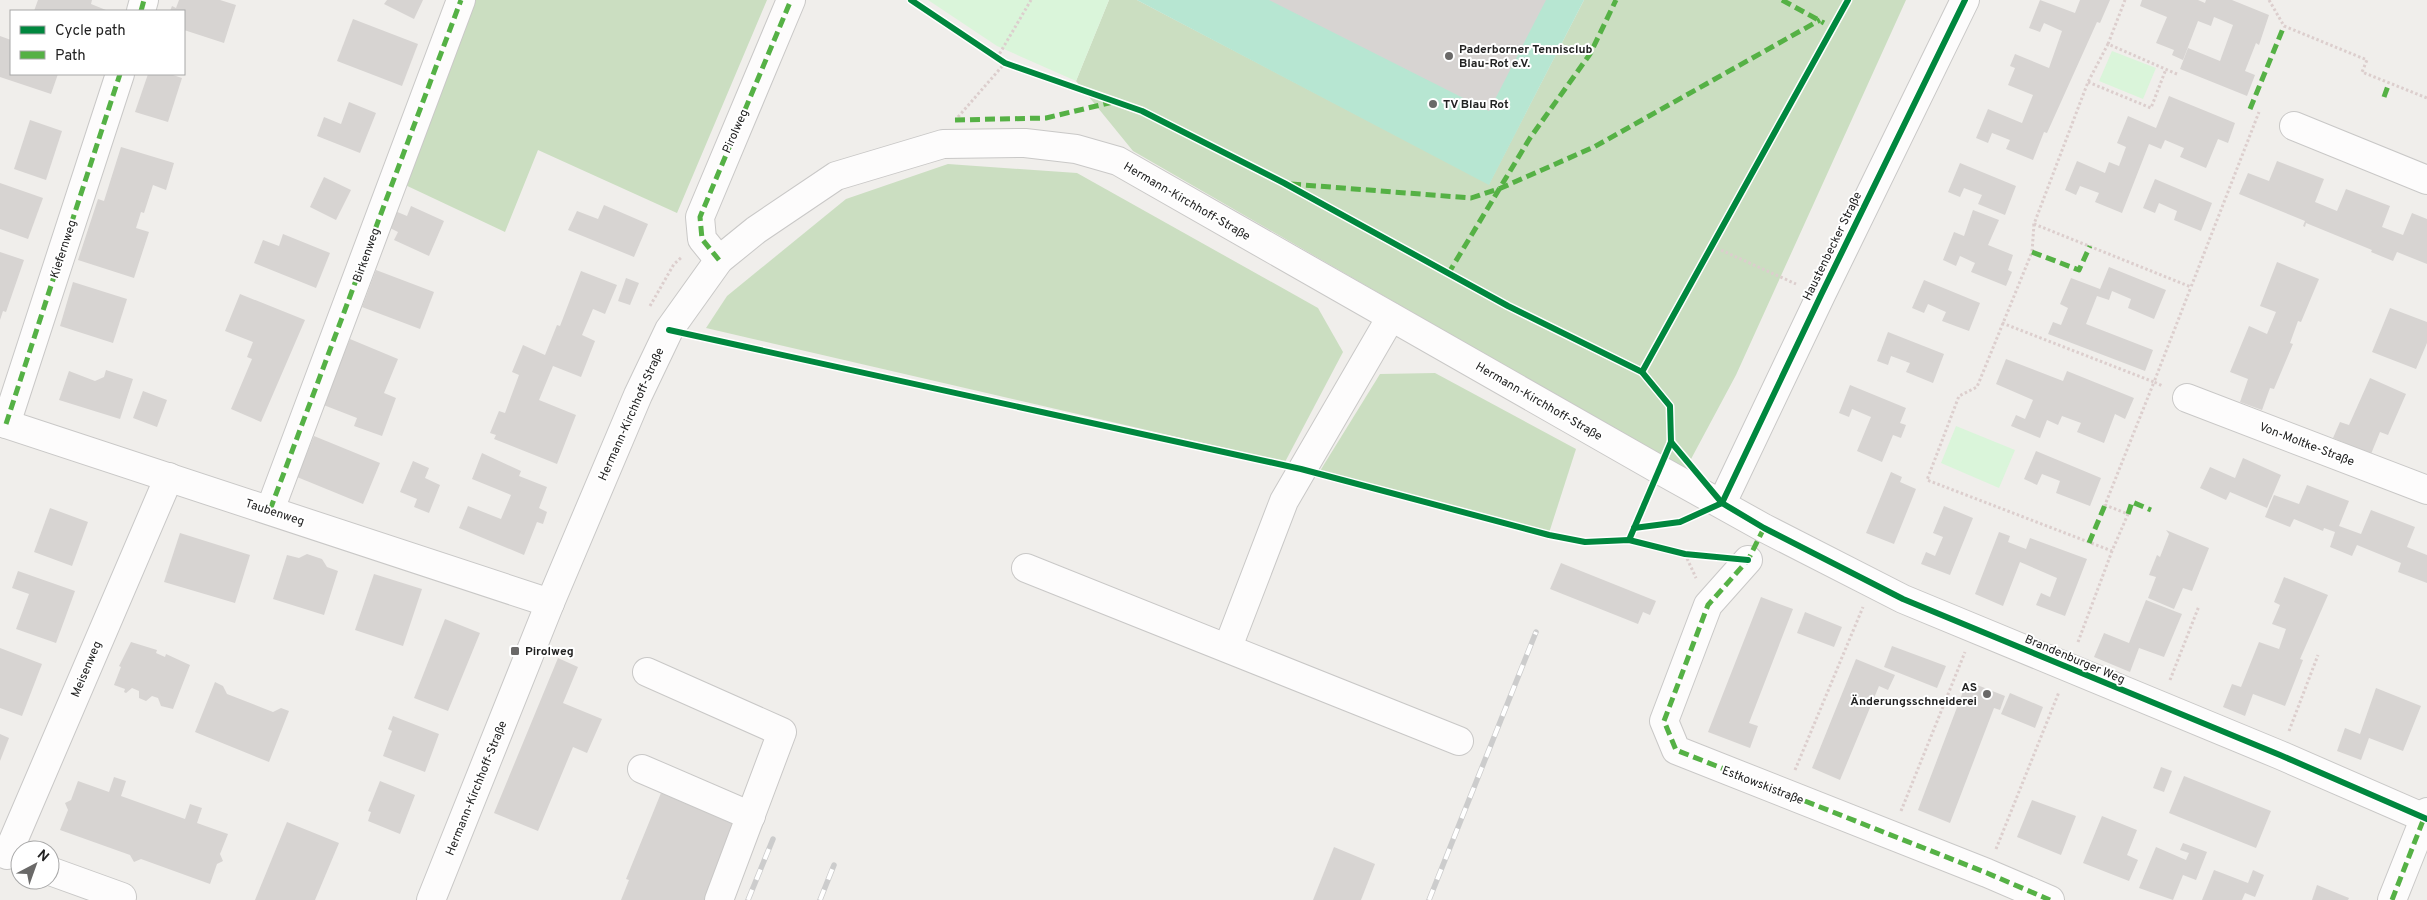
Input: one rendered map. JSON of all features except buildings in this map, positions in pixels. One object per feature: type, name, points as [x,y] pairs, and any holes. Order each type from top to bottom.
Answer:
[{"type":"street","name":"Birkenweg","points":[[270,510],[461,0]]},
{"type":"street","name":"Pirolweg","points":[[719,260],[702,239],[700,217],[790,5],[790,0]]},
{"type":"street","name":"Haustenbecker Straße","points":[[1722,503],[1965,0]]},
{"type":"street","name":"Kiefernweg","points":[[3,423],[120,75]]},
{"type":"street","points":[[2294,126],[2427,180]]},
{"type":"street","name":"Hermann-Kirchhoff-Straße","points":[[431,900],[550,603],[638,395],[669,330],[719,260],[756,230],[836,176],[943,144],[1025,143],[1076,149],[1118,161],[1722,503]]},
{"type":"street","points":[[1228,647],[1284,501],[1391,317]]},
{"type":"street","name":"Von-Moltke-Straße","points":[[2187,398],[2427,490]]},
{"type":"street","name":"Taubenweg","points":[[3,423],[550,603]]},
{"type":"street","name":"Meisenweg","points":[[9,856],[169,477]]},
{"type":"street","name":"Brandenburger Weg","points":[[1722,503],[1764,528],[1903,599],[2426,816]]},
{"type":"street","name":"Estkowskistraße","points":[[1748,560],[1708,605],[1664,721],[1676,750],[1987,873],[2050,900]]},
{"type":"street","points":[[1026,568],[1228,647],[1459,741]]},
{"type":"street","points":[[647,672],[782,732],[720,900]]},
{"type":"street","points":[[642,769],[751,816]]},
{"type":"street","points":[[2392,900],[2426,816]]},
{"type":"street","points":[[60,875],[122,897]]},
{"type":"path","points":[[997,58],[1031,0]]},
{"type":"path","points":[[2112,551],[1927,480],[1959,396],[1977,387],[2032,252],[2034,224],[2088,82],[2108,44],[2125,0]]},
{"type":"path","points":[[2270,0],[2284,26],[2367,60],[2362,72],[2427,98]]},
{"type":"path","points":[[2108,44],[2177,74]]},
{"type":"path","points":[[2088,82],[2151,108],[2166,69]]},
{"type":"path","points":[[1987,873],[2128,514],[2105,505],[2258,112]]},
{"type":"path","points":[[2034,224],[2191,287]]},
{"type":"path","points":[[1712,246],[1821,295]]},
{"type":"path","points":[[2002,323],[2154,382],[2187,398]]},
{"type":"path","points":[[1786,794],[1873,583]]},
{"type":"path","points":[[2160,706],[2199,606]]},
{"type":"path","points":[[1891,835],[1974,629]]},
{"type":"path","points":[[2280,755],[2318,655]]},
{"type":"green space","points":[[476,0],[767,0],[677,213],[538,150],[505,232],[401,183]]},
{"type":"green space","points":[[928,0],[1109,0],[1076,81],[997,46]]},
{"type":"green space","points":[[1109,0],[1137,0],[1489,184],[1584,0],[1906,0],[1736,375],[1683,474],[1417,315],[1133,151],[1076,81]]},
{"type":"green space","name":"TV Blau Rot","points":[[1137,0],[1584,0],[1489,185]]},
{"type":"green space","points":[[2112,51],[2156,68],[2143,99],[2099,81]]},
{"type":"green space","points":[[948,164],[1077,173],[1318,308],[1343,352],[1285,462],[706,328],[727,296],[846,199]]},
{"type":"green space","points":[[1435,373],[1576,449],[1549,533],[1320,471],[1380,374]]},
{"type":"green space","points":[[1956,426],[2015,450],[1999,488],[1941,463]]},
{"type":"railway","points":[[1429,900],[1536,632]]},
{"type":"railway","points":[[748,900],[773,839]]},
{"type":"railway","points":[[820,900],[834,865]]},
{"type":"marked path","points":[[141,10],[144,0]]},
{"type":"marked path","points":[[270,510],[461,0]]},
{"type":"marked path","points":[[719,260],[702,239],[700,217],[791,0]]},
{"type":"marked path","points":[[1448,274],[1530,138],[1590,54],[1616,0]]},
{"type":"marked path","points":[[1782,0],[1824,23]]},
{"type":"marked path","points":[[1291,184],[1471,198],[1501,188],[1594,147],[1820,20]]},
{"type":"marked path","points":[[2250,109],[2284,26]]},
{"type":"marked path","points":[[6,424],[120,75]]},
{"type":"marked path","points":[[2384,97],[2389,83]]},
{"type":"marked path","points":[[955,120],[1046,118],[1113,102]]},
{"type":"marked path","points":[[2032,252],[2079,270],[2090,246]]},
{"type":"marked path","points":[[2128,514],[2132,502],[2151,510]]},
{"type":"marked path","points":[[2089,543],[2105,505]]},
{"type":"marked path","points":[[1764,528],[1748,560],[1708,605],[1664,721],[1676,750],[1987,873],[2050,900]]},
{"type":"marked path","points":[[2392,900],[2424,818]]},
{"type":"cycle path","points":[[911,0],[1005,63],[1142,111],[1284,183],[1508,306],[1642,372],[1670,406],[1671,442],[1722,503],[1764,528],[1903,599],[2280,755],[2427,819]]},
{"type":"cycle path","points":[[1642,372],[1848,0]]},
{"type":"cycle path","points":[[1722,503],[1965,0]]},
{"type":"cycle path","points":[[669,330],[1301,469],[1549,535],[1585,542],[1629,540],[1685,554],[1748,560]]},
{"type":"cycle path","points":[[1629,540],[1671,442]]},
{"type":"cycle path","points":[[1634,528],[1680,522],[1722,503]]},
{"type":"place","name":"Paderborner Tennisclub Blau-Rot e.V.","points":[[1449,56]]},
{"type":"place","name":"TV Blau Rot","points":[[1433,104]]},
{"type":"place","name":"Pirolweg","points":[[515,651]]},
{"type":"place","name":"AS Änderungsschneiderei","points":[[1987,694]]}]
